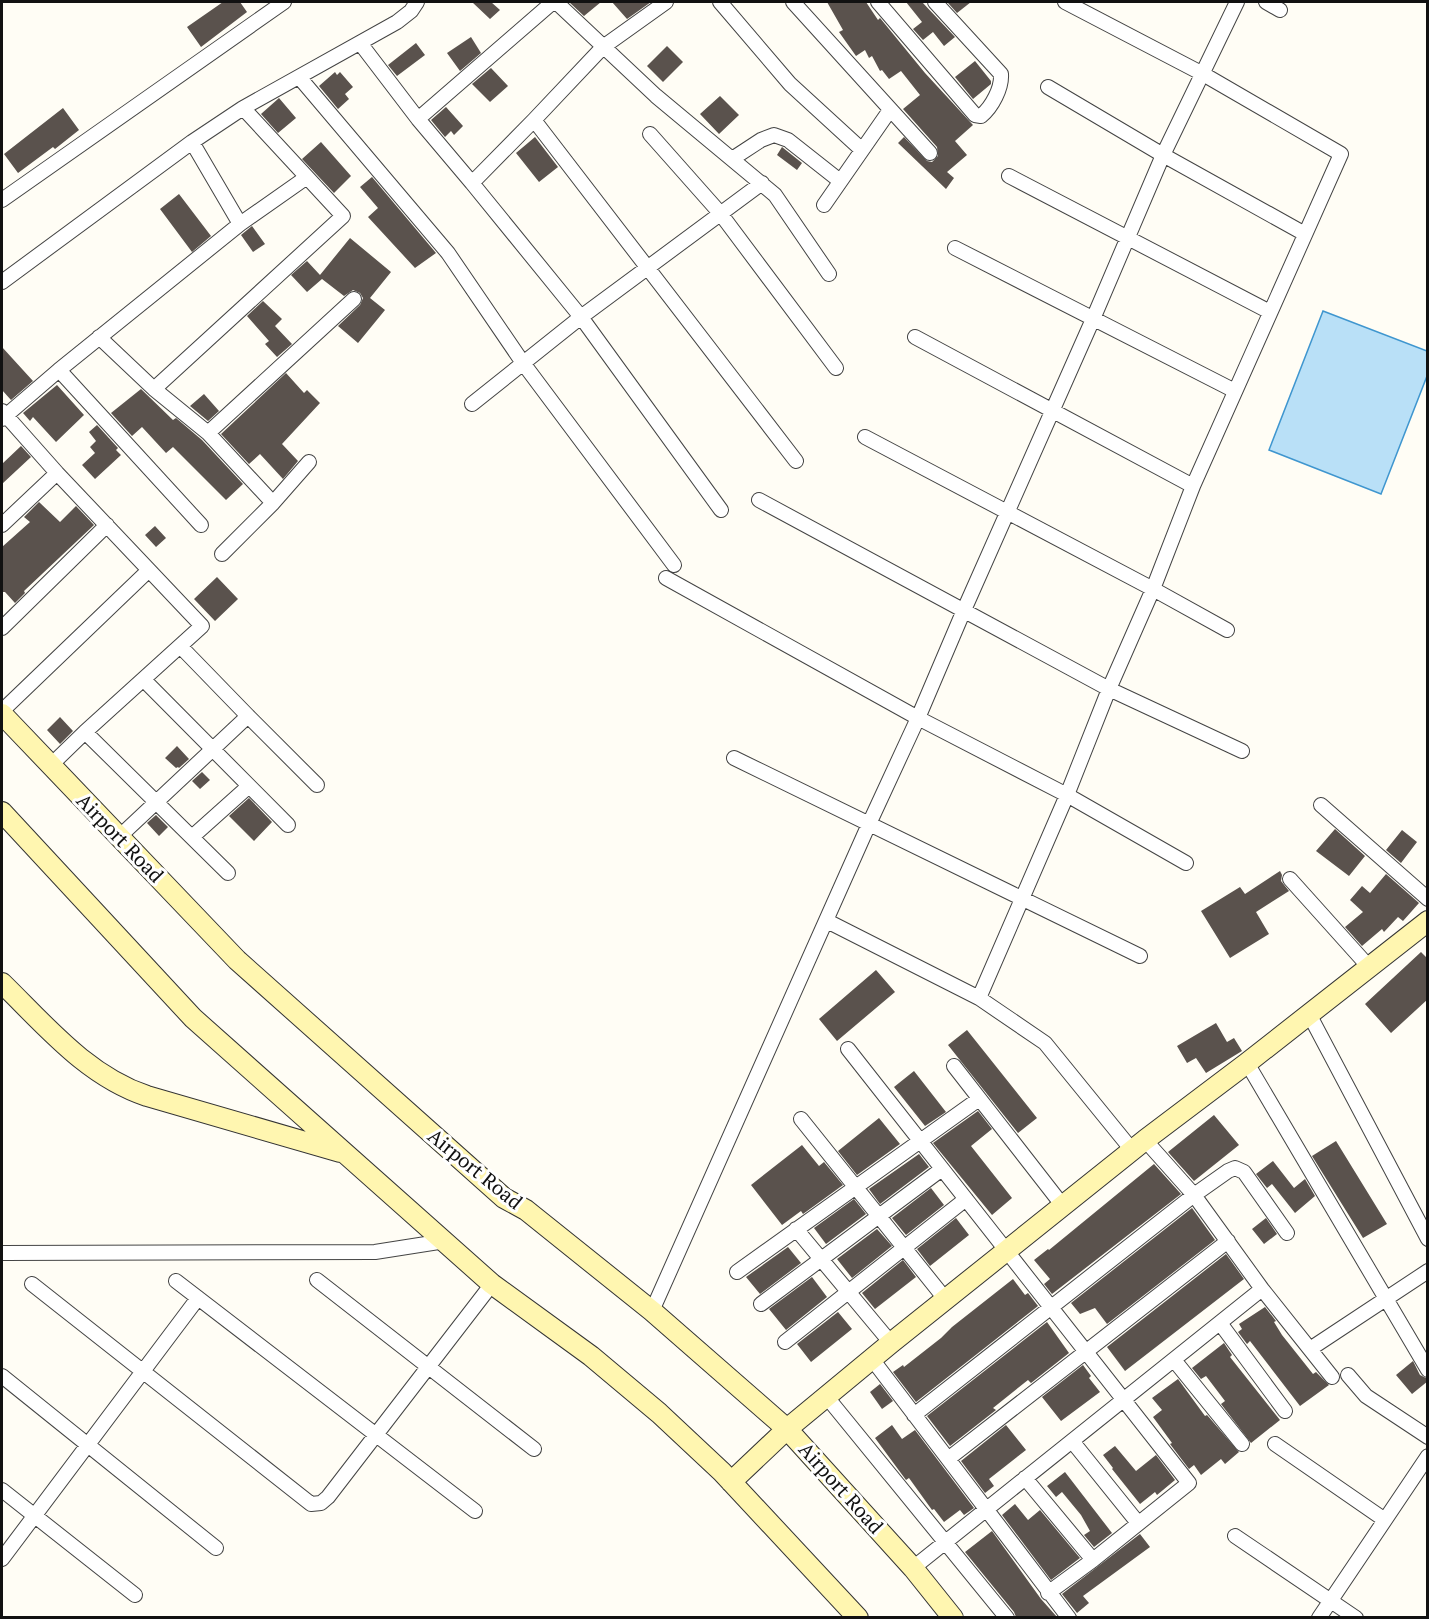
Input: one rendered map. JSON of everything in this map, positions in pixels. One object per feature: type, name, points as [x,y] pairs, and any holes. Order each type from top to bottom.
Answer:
[{"type":"main road","name":"Airport Road","points":[[2,712],[50,766],[237,960],[504,1198],[526,1210],[652,1311],[787,1429],[913,1568],[953,1617]]},
{"type":"main road","points":[[2,812],[193,1018],[492,1284],[591,1356],[660,1413],[731,1482],[858,1617]]},
{"type":"main road","points":[[731,1482],[787,1429],[891,1343],[1138,1145],[1428,921]]},
{"type":"main road","points":[[2,983],[75,1055],[117,1084],[147,1096],[347,1154]]},
{"type":"street","points":[[2,200],[284,2]]},
{"type":"street","points":[[2,282],[192,142],[243,108],[397,22],[411,11],[417,2]]},
{"type":"street","points":[[418,119],[555,2],[657,96],[762,183],[784,206],[829,274]]},
{"type":"street","points":[[472,183],[603,47],[666,2]]},
{"type":"street","points":[[720,2],[790,84],[862,150]]},
{"type":"street","points":[[793,2],[930,153]]},
{"type":"street","points":[[878,2],[975,115],[981,116],[987,111],[1002,82],[1001,74],[935,2]]},
{"type":"street","points":[[979,998],[1067,795],[1109,689],[1153,589],[1193,486],[1341,154],[1203,74],[1065,2]]},
{"type":"street","points":[[652,1311],[827,921],[868,824],[918,718],[1094,319],[1163,155],[1237,2]]},
{"type":"street","points":[[1266,2],[1280,10]]},
{"type":"street","points":[[360,43],[418,119],[581,317],[721,510]]},
{"type":"street","points":[[299,77],[448,253],[523,363],[674,565]]},
{"type":"street","points":[[1048,87],[1163,155],[1305,234]]},
{"type":"street","points":[[154,389],[343,216],[243,108]]},
{"type":"street","points":[[824,205],[890,110]]},
{"type":"street","points":[[534,120],[796,461]]},
{"type":"street","points":[[650,134],[720,213],[836,368]]},
{"type":"street","points":[[732,159],[774,135],[788,140],[840,181]]},
{"type":"street","points":[[192,142],[240,224]]},
{"type":"street","points":[[1009,176],[1270,312]]},
{"type":"street","points":[[50,766],[202,626],[3,415],[240,224],[307,177]]},
{"type":"street","points":[[472,404],[581,317],[762,183]]},
{"type":"street","points":[[955,248],[1235,391]]},
{"type":"street","points":[[208,434],[354,299]]},
{"type":"street","points":[[99,337],[154,389],[208,434],[273,503]]},
{"type":"street","points":[[915,338],[1193,486]]},
{"type":"street","points":[[59,370],[201,525]]},
{"type":"street","points":[[865,437],[1227,630]]},
{"type":"street","points":[[222,554],[273,503],[309,462]]},
{"type":"street","points":[[2,525],[57,473]]},
{"type":"street","points":[[759,500],[1109,689],[1242,751]]},
{"type":"street","points":[[2,628],[107,525]]},
{"type":"street","points":[[2,712],[149,570]]},
{"type":"street","points":[[666,578],[918,718],[1067,795],[1186,863]]},
{"type":"street","points":[[181,647],[317,785]]},
{"type":"street","points":[[144,680],[288,825]]},
{"type":"street","points":[[119,837],[248,716]]},
{"type":"street","points":[[85,732],[228,873]]},
{"type":"street","points":[[734,758],[1140,956]]},
{"type":"street","points":[[192,837],[249,786]]},
{"type":"street","points":[[1321,805],[1428,899]]},
{"type":"street","points":[[1290,879],[1369,967]]},
{"type":"street","points":[[827,921],[979,998],[1045,1043],[1138,1145],[1194,1194],[1262,1289],[1332,1377]]},
{"type":"street","points":[[1309,1014],[1428,1239]]},
{"type":"street","points":[[848,1049],[1189,1483],[1048,1593]]},
{"type":"street","points":[[1247,1063],[1428,1370]]},
{"type":"street","points":[[954,1066],[1063,1206]]},
{"type":"street","points":[[737,1272],[979,1099]]},
{"type":"street","points":[[801,1119],[946,1300]]},
{"type":"street","points":[[761,1304],[942,1168]]},
{"type":"street","points":[[914,1415],[1194,1194],[1227,1171],[1235,1168],[1244,1172],[1287,1233]]},
{"type":"street","points":[[785,1342],[966,1199]]},
{"type":"street","points":[[796,1229],[891,1343]]},
{"type":"street","points":[[2,1253],[375,1252],[445,1241]]},
{"type":"street","points":[[948,1459],[1228,1241]]},
{"type":"street","points":[[1310,1349],[1428,1270]]},
{"type":"street","points":[[317,1280],[534,1449]]},
{"type":"street","points":[[176,1281],[475,1511]]},
{"type":"street","points":[[32,1284],[311,1504],[321,1503],[328,1497],[492,1284]]},
{"type":"street","points":[[913,1568],[1262,1289]]},
{"type":"street","points":[[2,1559],[198,1298]]},
{"type":"street","points":[[1220,1323],[1285,1411]]},
{"type":"street","points":[[872,1359],[1048,1593],[1069,1617]]},
{"type":"street","points":[[1174,1360],[1242,1444]]},
{"type":"street","points":[[1348,1375],[1366,1396],[1428,1437]]},
{"type":"street","points":[[2,1376],[216,1548]]},
{"type":"street","points":[[826,1396],[1007,1617]]},
{"type":"street","points":[[1072,1441],[1138,1523]]},
{"type":"street","points":[[1275,1444],[1384,1520]]},
{"type":"street","points":[[1319,1617],[1428,1456]]},
{"type":"street","points":[[1025,1478],[1093,1560]]},
{"type":"street","points":[[2,1490],[135,1594]]},
{"type":"street","points":[[1235,1536],[1356,1617]]},
{"type":"water","points":[[1323,311],[1427,351],[1427,376],[1381,494],[1269,450]]},
{"type":"building","points":[[223,2],[240,2],[247,12],[201,47],[187,27]]},
{"type":"building","points":[[472,2],[491,2],[500,10],[490,19]]},
{"type":"building","points":[[569,2],[601,2],[584,16]]},
{"type":"building","points":[[612,2],[651,2],[627,19]]},
{"type":"building","points":[[827,2],[866,2],[878,20],[880,18],[925,73],[973,125],[955,141],[967,155],[947,172],[954,178],[946,189],[898,143],[904,137],[927,161],[932,162],[938,156],[937,147],[903,109],[920,95],[901,71],[889,79],[882,70],[880,71],[872,56],[869,58],[865,50],[856,56],[839,32],[843,30]]},
{"type":"building","points":[[906,2],[922,2],[955,37],[944,46],[933,32],[923,40],[913,29],[922,22]]},
{"type":"building","points":[[971,2],[957,13],[948,3]]},
{"type":"building","points":[[471,37],[481,53],[460,71],[447,53]]},
{"type":"building","points":[[416,43],[425,55],[397,76],[388,65]]},
{"type":"building","points":[[667,46],[683,62],[663,82],[647,66]]},
{"type":"building","points":[[975,61],[991,84],[973,99],[955,77]]},
{"type":"building","points":[[491,68],[508,86],[490,102],[472,84]]},
{"type":"building","points":[[335,72],[337,75],[340,72],[353,87],[345,94],[349,99],[338,109],[319,86]]},
{"type":"building","points":[[720,96],[739,115],[719,134],[700,114]]},
{"type":"building","points":[[279,98],[296,118],[278,133],[261,114]]},
{"type":"building","points":[[446,107],[463,126],[454,135],[451,131],[445,137],[431,120]]},
{"type":"building","points":[[63,108],[79,130],[18,173],[4,154]]},
{"type":"building","points":[[535,137],[558,167],[539,182],[516,153]]},
{"type":"building","points":[[321,142],[351,176],[334,193],[302,159]]},
{"type":"building","points":[[782,147],[802,163],[797,170],[777,155]]},
{"type":"building","points":[[372,177],[436,253],[415,268],[368,217],[378,208],[360,187]]},
{"type":"building","points":[[179,194],[211,236],[192,252],[160,209]]},
{"type":"building","points":[[252,226],[265,244],[253,252],[241,235]]},
{"type":"building","points":[[350,238],[391,272],[370,298],[385,310],[358,343],[338,326],[360,305],[363,298],[360,293],[353,290],[344,296],[322,279],[307,292],[291,275],[307,261],[320,275]]},
{"type":"building","points":[[263,301],[282,319],[275,326],[292,344],[277,357],[265,344],[269,341],[247,316]]},
{"type":"building","points":[[2,347],[33,381],[11,400],[2,390]]},
{"type":"building","points":[[286,373],[304,393],[307,390],[320,403],[282,444],[298,461],[283,479],[260,454],[249,464],[221,434]]},
{"type":"building","points":[[57,385],[84,415],[56,442],[33,417],[30,421],[23,413]]},
{"type":"building","points":[[141,389],[173,420],[176,418],[202,440],[243,484],[226,500],[173,447],[166,453],[142,427],[132,436],[111,413]]},
{"type":"building","points":[[204,394],[219,411],[208,421],[190,406]]},
{"type":"building","points":[[97,425],[118,448],[116,450],[121,455],[95,479],[82,465],[95,453],[90,447],[96,441],[89,432]]},
{"type":"building","points":[[21,446],[31,457],[2,484],[2,464]]},
{"type":"building","points":[[39,502],[60,522],[76,506],[94,525],[24,591],[25,593],[15,603],[5,592],[2,592],[2,547],[30,522],[24,517]]},
{"type":"building","points":[[155,526],[166,538],[156,547],[145,535]]},
{"type":"building","points":[[217,577],[238,599],[215,621],[194,599]]},
{"type":"building","points":[[60,717],[73,731],[60,744],[47,730]]},
{"type":"building","points":[[177,746],[189,759],[179,768],[165,758]]},
{"type":"building","points":[[202,772],[210,780],[200,789],[192,781]]},
{"type":"building","points":[[249,798],[272,822],[254,841],[229,816]]},
{"type":"building","points":[[156,815],[168,827],[159,836],[147,823]]},
{"type":"building","points":[[1335,829],[1365,856],[1349,876],[1316,851]]},
{"type":"building","points":[[1402,830],[1417,842],[1401,863],[1386,850]]},
{"type":"building","points":[[1280,871],[1281,881],[1289,891],[1256,912],[1269,934],[1230,958],[1201,911],[1240,887],[1245,894]]},
{"type":"building","points":[[1386,874],[1419,903],[1403,921],[1398,917],[1384,932],[1382,929],[1362,946],[1345,927],[1363,912],[1350,900],[1362,886],[1370,893]]},
{"type":"building","points":[[1421,952],[1428,959],[1428,999],[1391,1033],[1365,1004]]},
{"type":"building","points":[[876,970],[895,992],[837,1041],[819,1019]]},
{"type":"building","points":[[1216,1023],[1227,1042],[1234,1038],[1242,1051],[1206,1073],[1196,1058],[1187,1063],[1177,1046]]},
{"type":"building","points":[[967,1030],[1037,1118],[1018,1133],[948,1045]]},
{"type":"building","points":[[914,1071],[946,1112],[925,1126],[894,1087]]},
{"type":"building","points":[[978,1111],[992,1129],[971,1146],[1012,1198],[992,1215],[933,1143]]},
{"type":"building","points":[[1214,1115],[1239,1145],[1194,1181],[1168,1152]]},
{"type":"building","points":[[879,1118],[900,1144],[857,1175],[838,1151]]},
{"type":"building","points":[[1336,1141],[1387,1224],[1363,1238],[1312,1156]]},
{"type":"building","points":[[802,1145],[819,1166],[824,1162],[843,1185],[803,1214],[801,1211],[782,1225],[751,1185]]},
{"type":"building","points":[[919,1154],[929,1167],[880,1204],[869,1189]]},
{"type":"building","points":[[1273,1161],[1294,1188],[1305,1179],[1315,1196],[1295,1213],[1272,1184],[1267,1188],[1256,1174]]},
{"type":"building","points":[[1154,1164],[1181,1194],[1052,1294],[1044,1284],[1050,1279],[1034,1260]]},
{"type":"building","points":[[931,1188],[944,1205],[906,1235],[892,1218]]},
{"type":"building","points":[[854,1199],[866,1214],[826,1244],[814,1228]]},
{"type":"building","points":[[1192,1208],[1215,1240],[1107,1324],[1095,1308],[1080,1314],[1071,1303]]},
{"type":"building","points":[[956,1218],[969,1235],[930,1266],[917,1249]]},
{"type":"building","points":[[1266,1218],[1277,1234],[1264,1244],[1252,1229]]},
{"type":"building","points":[[877,1229],[892,1246],[852,1278],[837,1259]]},
{"type":"building","points":[[788,1247],[801,1263],[760,1294],[746,1277]]},
{"type":"building","points":[[1226,1254],[1244,1279],[1125,1371],[1107,1347]]},
{"type":"building","points":[[903,1260],[916,1277],[875,1309],[862,1293]]},
{"type":"building","points":[[812,1277],[827,1297],[786,1330],[769,1309]]},
{"type":"building","points":[[1013,1279],[1025,1295],[1028,1293],[1038,1306],[916,1402],[893,1372],[903,1365],[904,1367]]},
{"type":"building","points":[[1265,1307],[1276,1321],[1274,1322],[1282,1335],[1313,1374],[1316,1372],[1329,1385],[1300,1406],[1250,1341],[1247,1344],[1238,1332],[1242,1329],[1239,1324]]},
{"type":"building","points":[[838,1312],[852,1329],[811,1362],[797,1344]]},
{"type":"building","points":[[1047,1322],[1069,1353],[1031,1383],[1028,1380],[993,1408],[996,1410],[950,1446],[927,1416]]},
{"type":"building","points":[[1224,1343],[1232,1355],[1230,1357],[1280,1420],[1251,1443],[1221,1404],[1225,1401],[1206,1376],[1201,1379],[1192,1368]]},
{"type":"building","points":[[1413,1361],[1420,1375],[1428,1381],[1412,1394],[1396,1375]]},
{"type":"building","points":[[1083,1365],[1091,1376],[1089,1378],[1100,1392],[1061,1421],[1042,1397]]},
{"type":"building","points":[[1178,1379],[1205,1416],[1207,1415],[1239,1452],[1225,1464],[1221,1459],[1201,1475],[1194,1465],[1189,1469],[1153,1417],[1162,1410],[1152,1398]]},
{"type":"building","points":[[880,1384],[893,1401],[882,1409],[870,1392]]},
{"type":"building","points":[[892,1425],[902,1439],[915,1430],[974,1508],[964,1515],[960,1510],[944,1522],[934,1509],[932,1510],[909,1478],[906,1480],[875,1438]]},
{"type":"building","points":[[1006,1425],[1026,1450],[989,1479],[994,1486],[985,1493],[961,1461]]},
{"type":"building","points":[[1115,1446],[1136,1471],[1156,1455],[1175,1480],[1157,1495],[1155,1492],[1140,1504],[1103,1455]]},
{"type":"building","points":[[1065,1472],[1112,1533],[1094,1547],[1084,1535],[1090,1531],[1081,1515],[1062,1492],[1056,1497],[1047,1486]]},
{"type":"building","points":[[1015,1504],[1028,1520],[1040,1510],[1080,1558],[1051,1580],[1002,1515]]},
{"type":"building","points":[[992,1531],[1041,1599],[1057,1617],[1016,1617],[965,1552]]},
{"type":"building","points":[[1140,1534],[1150,1547],[1083,1596],[1089,1603],[1077,1613],[1062,1594]]}]
